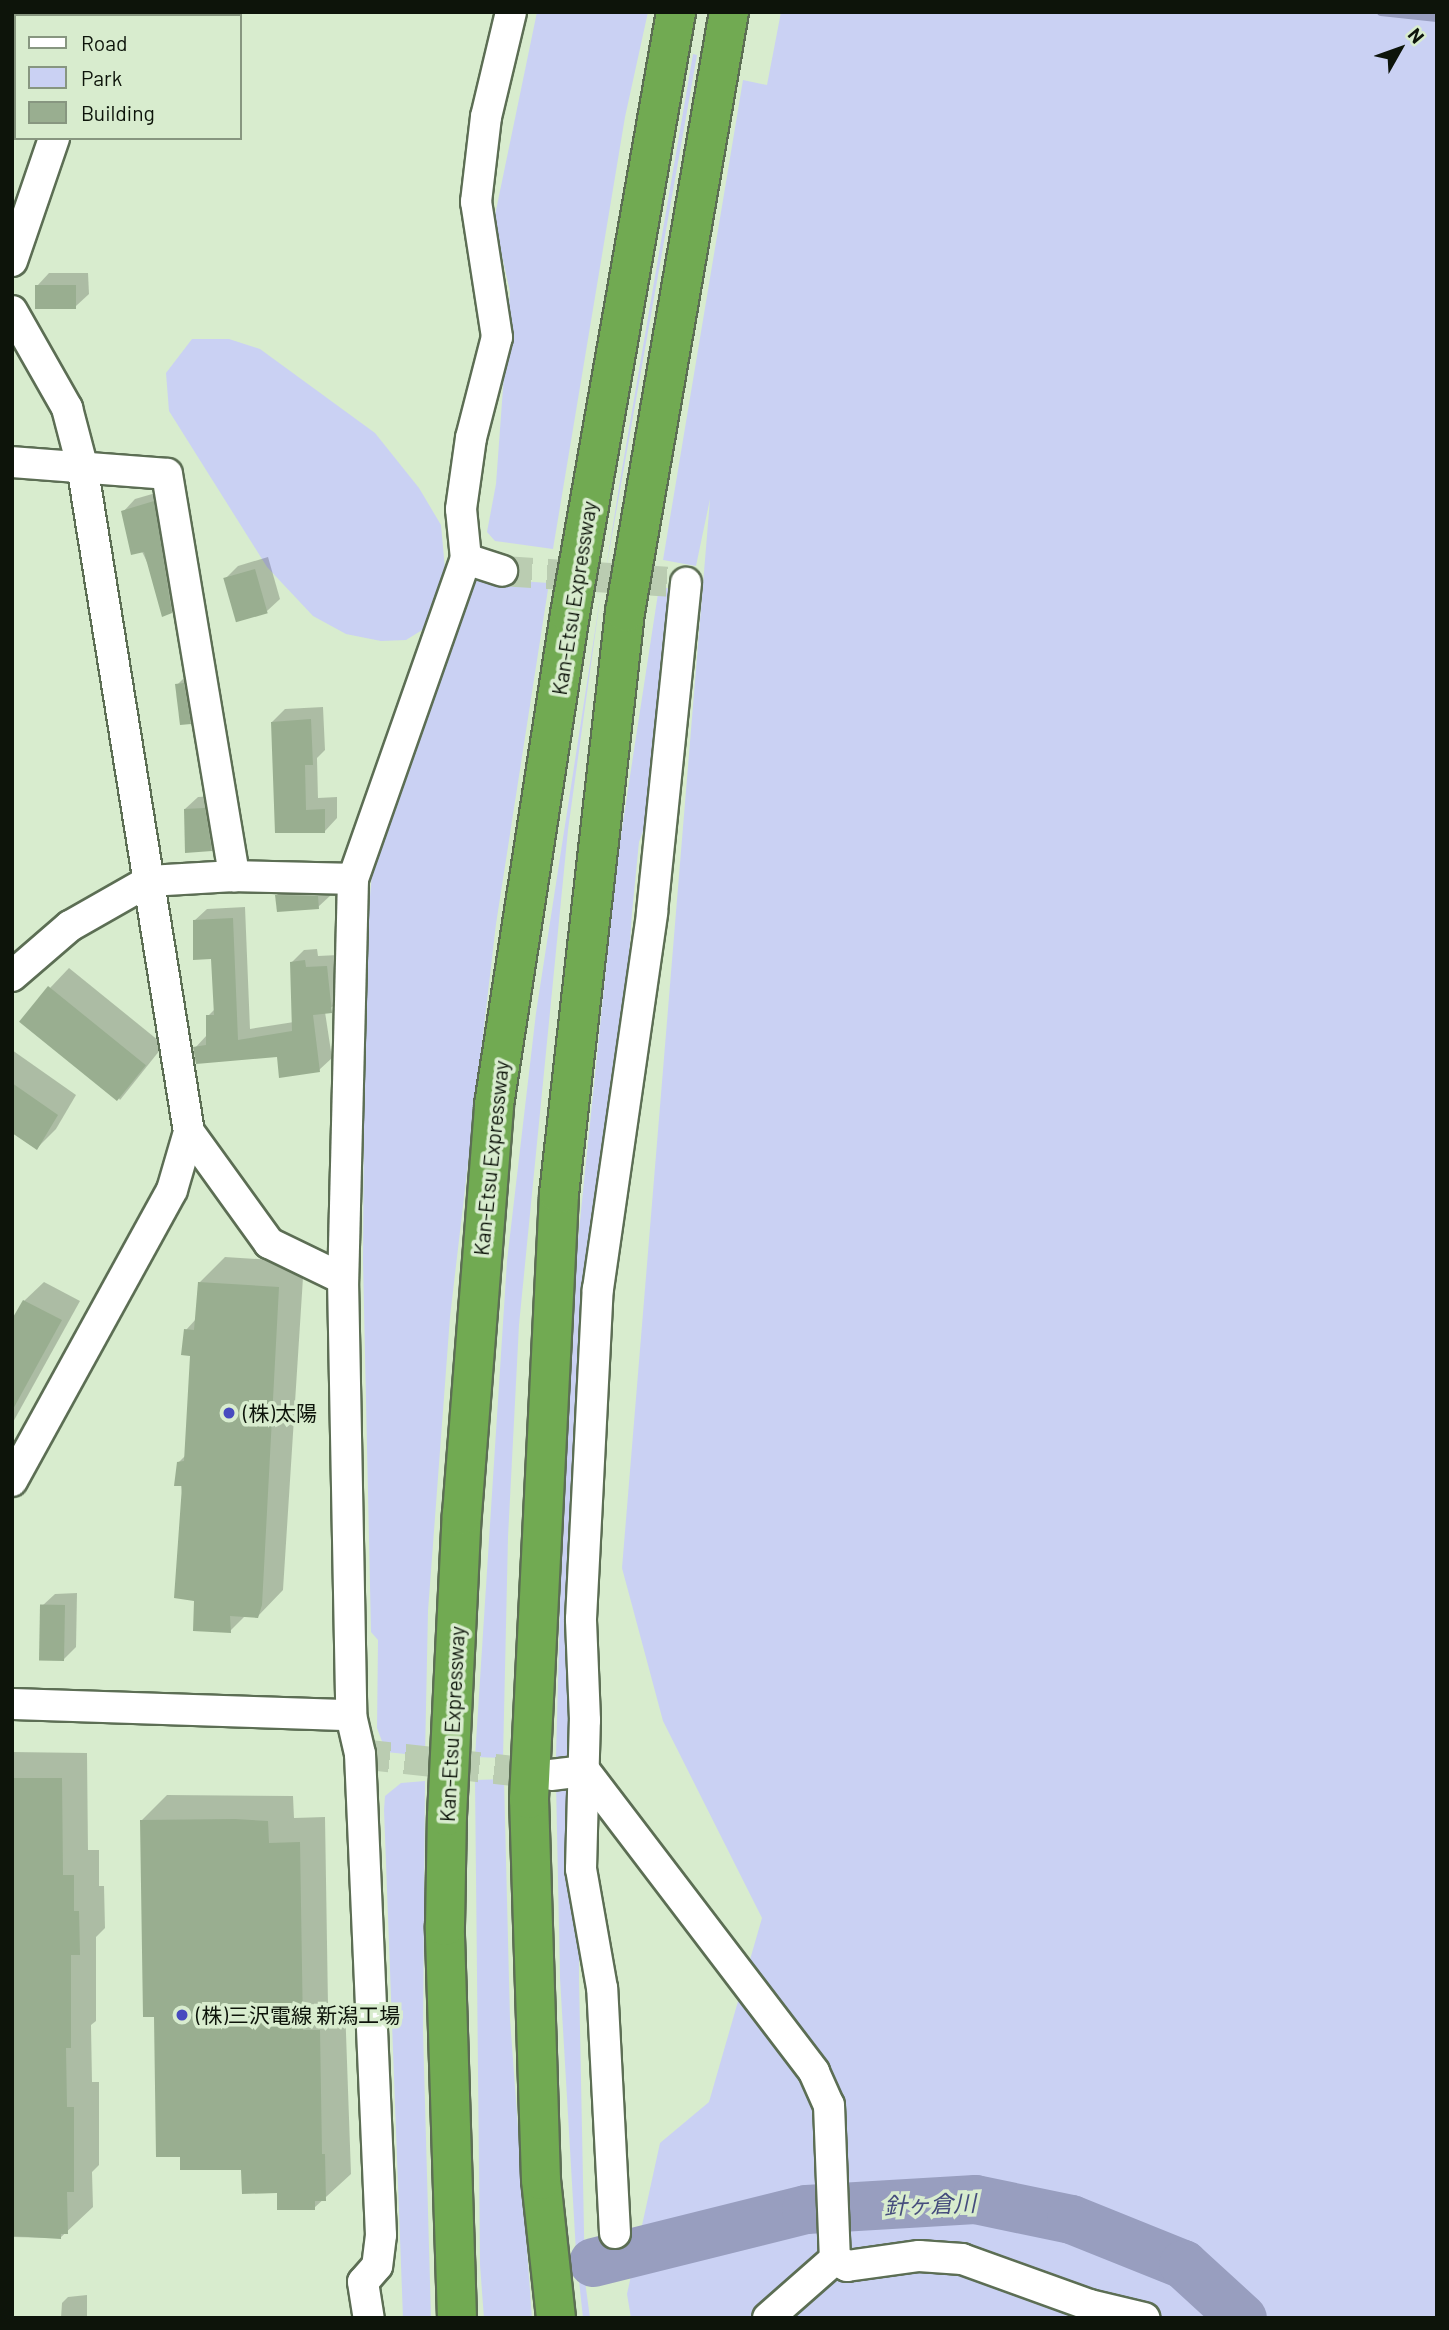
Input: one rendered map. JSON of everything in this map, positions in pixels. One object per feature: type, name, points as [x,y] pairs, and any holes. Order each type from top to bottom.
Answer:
[{"type":"highway","name":"Kan-Etsu Expressway","points":[[457,2318],[445,1965],[447,1816],[463,1500],[492,1118],[570,614],[676,12]]},
{"type":"highway","points":[[556,2318],[541,2179],[529,1799],[559,1194],[625,612],[729,12]]},
{"type":"street","points":[[368,2318],[363,2282],[377,2266],[381,2235],[360,1754],[351,1715],[343,1279],[353,879],[466,559],[461,509],[471,438],[497,337],[476,202],[486,117],[511,12]]},
{"type":"street","points":[[12,261],[53,140]]},
{"type":"street","points":[[12,311],[67,408],[82,465],[189,1132],[172,1190],[12,1481]]},
{"type":"street","points":[[12,462],[82,465],[167,474],[234,876]]},
{"type":"street","points":[[466,559],[502,571]]},
{"type":"street","points":[[615,2233],[602,1988],[581,1870],[585,1771],[581,1619],[598,1289],[652,912],[686,583]]},
{"type":"street","points":[[12,976],[70,926],[149,881],[234,876],[353,879]]},
{"type":"street","points":[[189,1132],[269,1242],[343,1279]]},
{"type":"street","points":[[12,1704],[351,1715]]},
{"type":"street","points":[[551,1774],[585,1771]]},
{"type":"street","points":[[585,1771],[814,2071],[829,2105],[835,2259]]},
{"type":"street","points":[[835,2259],[847,2266],[919,2256],[962,2259],[1090,2305],[1144,2318]]},
{"type":"street","points":[[768,2318],[835,2259]]},
{"type":"green space","points":[[537,12],[648,12],[625,117],[553,549],[495,541],[487,532],[496,484],[510,292],[494,220]]},
{"type":"green space","points":[[781,12],[1437,12],[1437,2318],[631,2318],[627,2294],[660,2143],[709,2102],[762,1918],[663,1721],[622,1568],[710,499],[696,566],[663,560],[743,80],[767,85]]},
{"type":"green space","points":[[693,54],[697,55],[605,575],[620,481]]},
{"type":"green space","points":[[192,339],[229,339],[260,349],[375,433],[419,488],[441,525],[446,580],[427,627],[406,640],[381,641],[346,634],[313,616],[267,567],[169,411],[166,373]]},
{"type":"green space","points":[[471,578],[549,583],[496,924],[450,1317],[428,1611],[425,1756],[386,1752],[377,1728],[378,1640],[371,1632],[363,1261],[365,958],[372,872]]},
{"type":"green space","points":[[659,587],[680,590],[647,820],[639,842],[632,913],[575,1760],[556,1757],[567,1347],[617,861]]},
{"type":"green space","points":[[601,592],[568,830],[519,1325],[508,1537],[503,1758],[475,1757],[507,1261],[536,1013]]},
{"type":"green space","points":[[504,1779],[510,2019],[532,2318],[484,2318],[480,2265],[475,1780]]},
{"type":"green space","points":[[425,1781],[423,2031],[431,2318],[403,2318],[384,1810],[385,1796],[401,1783]]},
{"type":"green space","points":[[556,1782],[580,1788],[579,1978],[585,2281],[590,2318],[583,2318],[576,2252],[560,1978]]},
{"type":"building","points":[[35,285],[76,285],[76,309],[35,309]]},
{"type":"building","points":[[154,501],[172,613],[162,617],[144,552],[131,555],[121,511]]},
{"type":"building","points":[[255,569],[268,613],[236,622],[223,578]]},
{"type":"building","points":[[184,683],[191,724],[180,725],[175,684]]},
{"type":"building","points":[[311,719],[313,765],[305,765],[306,810],[325,809],[325,833],[275,833],[271,722]]},
{"type":"building","points":[[205,808],[212,851],[185,853],[184,809]]},
{"type":"building","points":[[275,895],[318,896],[319,909],[277,912]]},
{"type":"building","points":[[233,918],[238,1040],[292,1031],[290,962],[305,960],[306,967],[327,966],[332,1013],[313,1015],[320,1072],[279,1078],[277,1057],[196,1064],[193,1047],[206,1045],[206,1015],[214,1015],[211,959],[193,960],[193,920]]},
{"type":"building","points":[[48,986],[146,1065],[117,1101],[19,1022]]},
{"type":"building","points":[[12,1083],[58,1115],[37,1150],[12,1133]]},
{"type":"building","name":"(株)太陽","points":[[198,1282],[279,1287],[262,1605],[258,1618],[230,1616],[231,1633],[193,1631],[194,1601],[174,1598],[182,1486],[174,1486],[177,1462],[184,1461],[190,1356],[181,1355],[184,1329],[194,1330]]},
{"type":"building","points":[[23,1300],[62,1320],[12,1411],[12,1319]]},
{"type":"building","points":[[40,1605],[65,1605],[64,1661],[39,1661]]},
{"type":"building","points":[[12,1778],[62,1778],[63,1875],[74,1875],[74,1911],[79,1911],[80,1955],[71,1955],[71,2048],[66,2048],[67,2107],[74,2107],[74,2192],[67,2192],[68,2234],[61,2234],[61,2239],[12,2236]]},
{"type":"building","name":"(株)三沢電線 新潟工場","points":[[140,1820],[268,1821],[269,1843],[300,1842],[303,2030],[320,2030],[322,2154],[325,2154],[326,2201],[315,2201],[315,2210],[277,2210],[277,2193],[242,2194],[241,2170],[180,2170],[180,2157],[156,2157],[154,2017],[143,2017]]},
{"type":"waterway","points":[[1381,12],[1437,18]]},
{"type":"waterway","name":"針ヶ倉川","points":[[593,2262],[806,2209],[975,2199],[1071,2219],[1183,2264],[1242,2318]]},
{"type":"tunnel","points":[[502,571],[686,583]]},
{"type":"tunnel","points":[[360,1754],[551,1775]]},
{"type":"place","name":"(株)太陽","points":[[229,1413]]},
{"type":"place","name":"(株)三沢電線 新潟工場","points":[[182,2015]]}]
